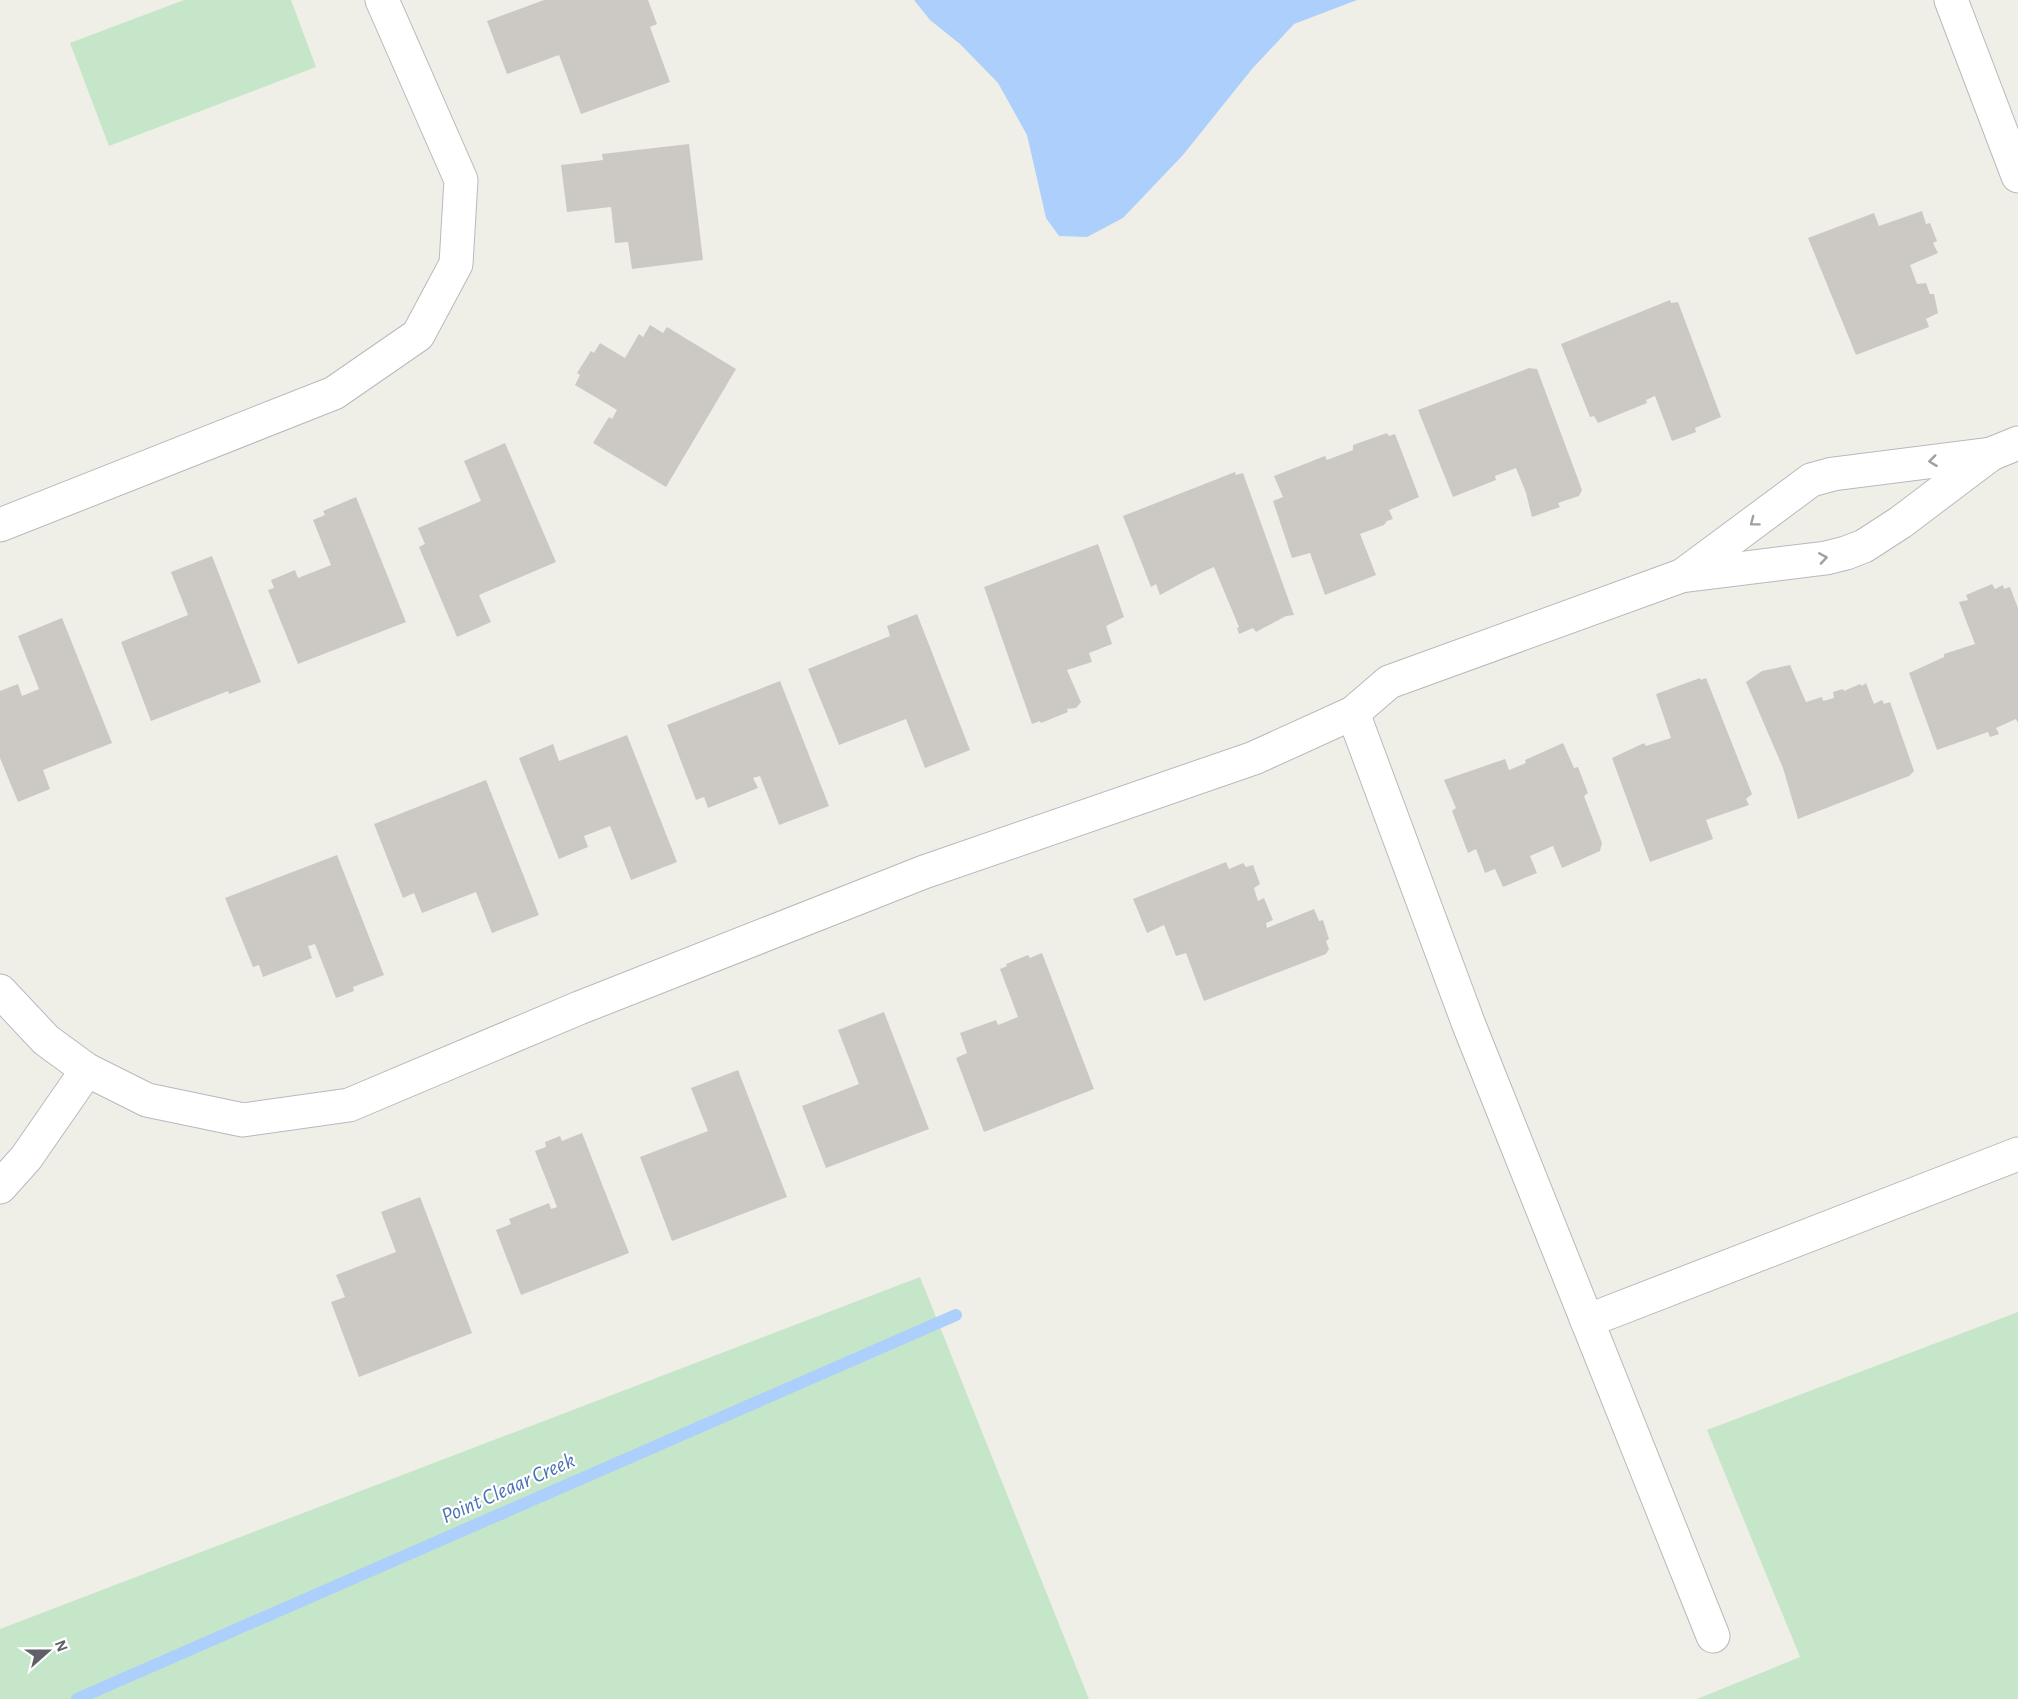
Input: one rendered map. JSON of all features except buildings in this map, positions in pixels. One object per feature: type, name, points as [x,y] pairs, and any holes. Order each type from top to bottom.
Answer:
[{"type":"street","points":[[0,525],[334,393],[418,335],[456,264],[461,180],[381,0]]},
{"type":"street","points":[[1951,0],[2018,176]]},
{"type":"street","points":[[1681,576],[1811,480],[1833,474],[2005,448]]},
{"type":"street","points":[[0,991],[46,1040],[87,1070],[147,1100],[243,1120],[349,1106],[579,1008],[913,876],[1254,758],[1353,713],[1389,682],[1681,576],[1826,558],[1864,546],[2005,448]]},
{"type":"street","points":[[1353,713],[1469,1025],[1713,1636]]},
{"type":"street","points":[[0,1186],[26,1158],[87,1070]]},
{"type":"street","points":[[1587,1321],[2018,1154]]},
{"type":"green space","points":[[184,0],[291,0],[316,67],[109,146],[70,43]]},
{"type":"green space","points":[[920,1277],[1089,1699],[0,1699],[0,1629]]},
{"type":"green space","points":[[2018,1312],[2018,1699],[1697,1699],[1800,1657],[1707,1430]]},
{"type":"water","points":[[914,0],[1357,0],[1294,24],[1252,69],[1183,155],[1123,218],[1087,237],[1059,236],[1046,218],[1027,135],[998,83],[960,44],[930,20]]},
{"type":"waterway","name":"Point Cleaar Creek","points":[[77,1699],[956,1315]]}]
